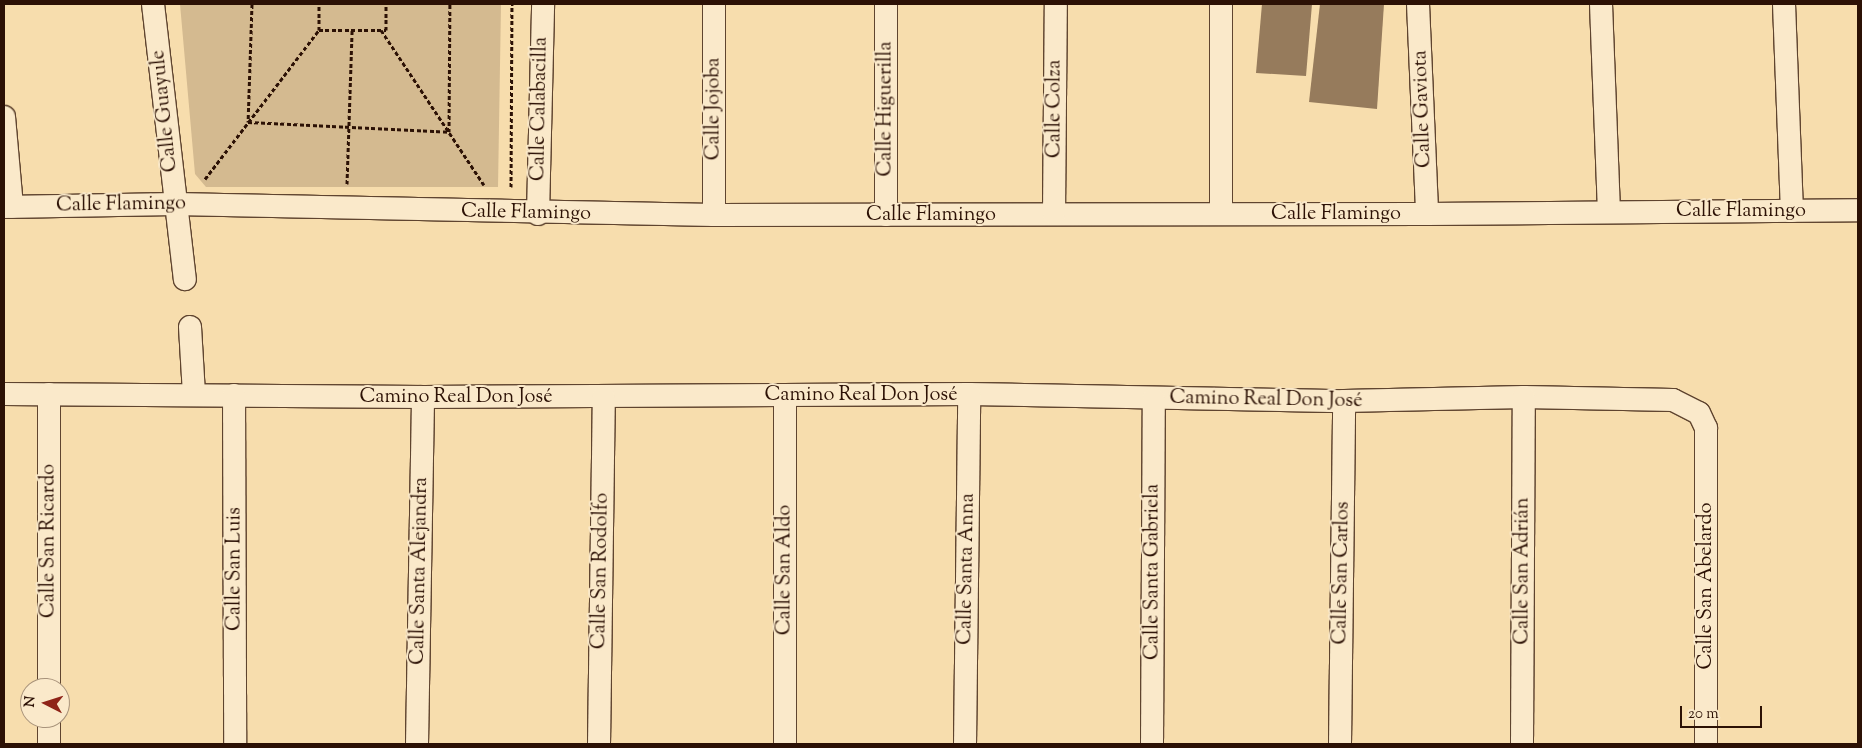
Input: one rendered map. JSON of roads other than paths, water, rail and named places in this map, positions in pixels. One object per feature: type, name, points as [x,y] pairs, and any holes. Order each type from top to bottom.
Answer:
[{"type":"street","name":"Calle Guayule","points":[[153,4],[185,279]]},
{"type":"street","name":"Calle Calabacilla","points":[[538,214],[542,4]]},
{"type":"street","name":"Calle Jojoba","points":[[714,4],[714,215]]},
{"type":"street","name":"Calle Higuerilla","points":[[886,4],[886,215]]},
{"type":"street","name":"Calle Colza","points":[[1054,214],[1056,4]]},
{"type":"street","points":[[1221,4],[1221,213]]},
{"type":"street","name":"Calle Gaviota","points":[[1418,4],[1427,214]]},
{"type":"street","points":[[1601,4],[1609,212]]},
{"type":"street","points":[[1784,4],[1792,211]]},
{"type":"street","points":[[4,117],[8,207]]},
{"type":"street","name":"Calle Flamingo","points":[[8,207],[176,204],[538,214],[714,215],[1427,214],[1858,210]]},
{"type":"street","points":[[190,327],[194,394]]},
{"type":"street","name":"Camino Real Don José","points":[[4,394],[423,397],[969,394],[1344,402],[1524,397],[1674,400],[1699,413],[1706,428]]},
{"type":"street","name":"Calle San Ricardo","points":[[49,394],[49,678]]},
{"type":"street","name":"Calle Santa Anna","points":[[965,744],[969,394]]},
{"type":"street","name":"Calle San Luis","points":[[234,395],[235,744]]},
{"type":"street","name":"Calle San Aldo","points":[[785,396],[785,744]]},
{"type":"street","name":"Calle Santa Alejandra","points":[[417,744],[423,397]]},
{"type":"street","name":"Calle San Rodolfo","points":[[600,744],[604,397]]},
{"type":"street","name":"Calle San Adrián","points":[[1522,744],[1524,397]]},
{"type":"street","name":"Calle Santa Gabriela","points":[[1152,744],[1154,399]]},
{"type":"street","name":"Calle San Carlos","points":[[1340,744],[1344,402]]},
{"type":"street","name":"Calle San Abelardo","points":[[1706,428],[1706,744]]},
{"type":"street","points":[[49,728],[49,744]]}]
